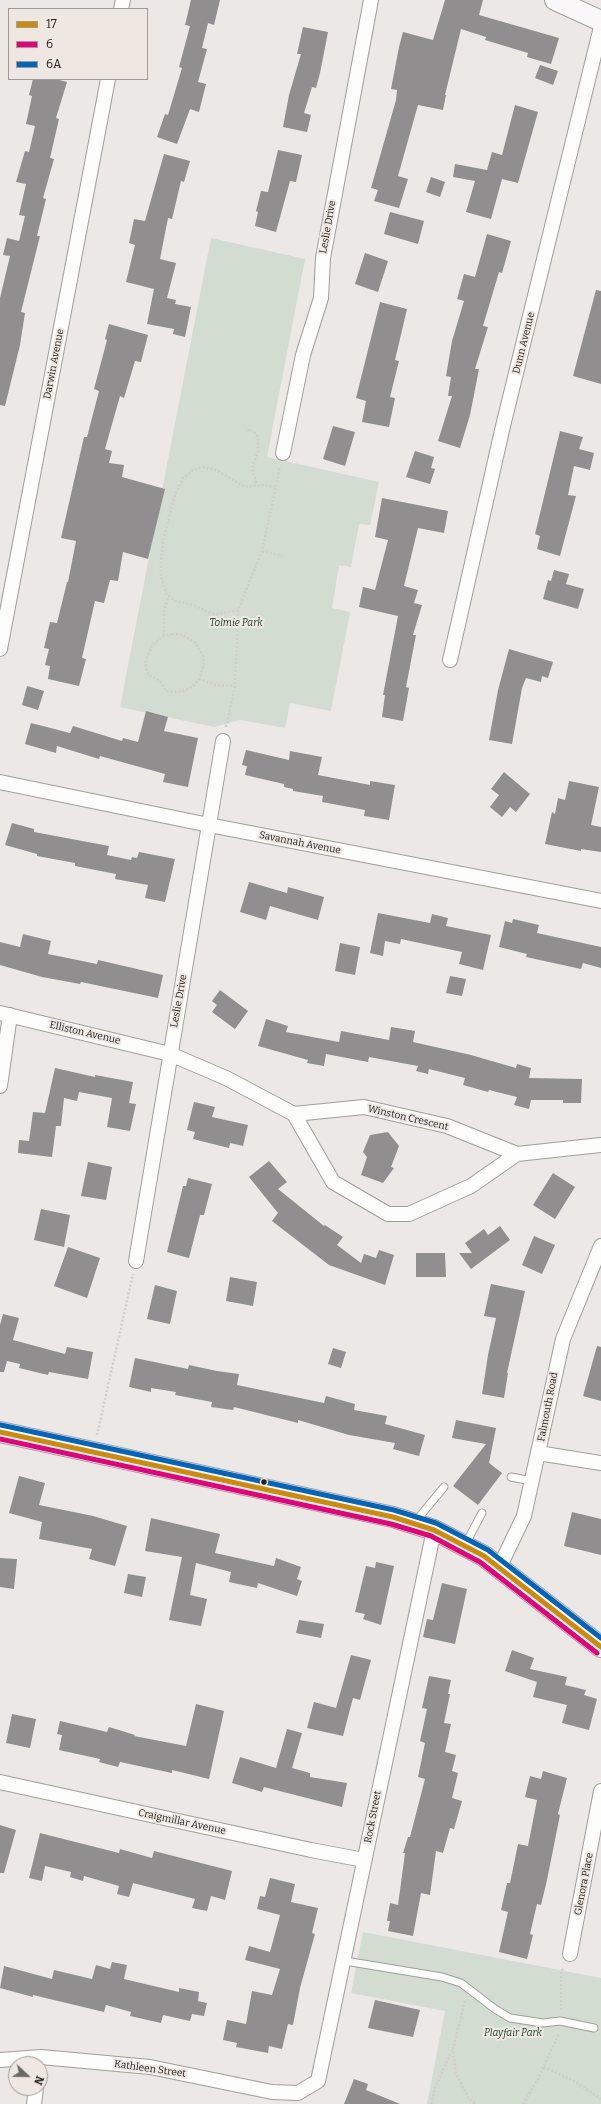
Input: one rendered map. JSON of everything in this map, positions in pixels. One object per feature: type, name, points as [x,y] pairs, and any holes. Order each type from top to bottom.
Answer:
[{"type":"main road","points":[[556,0],[601,21]]},
{"type":"main road","points":[[0,1432],[386,1515],[434,1530],[465,1545],[499,1568],[601,1647]]},
{"type":"street","name":"Leslie Drive","points":[[283,453],[303,355],[321,298],[323,258],[371,0]]},
{"type":"street","name":"Dunn Avenue","points":[[450,660],[503,426],[601,27]]},
{"type":"street","name":"Darwin Avenue","points":[[0,649],[108,80]]},
{"type":"street","name":"Leslie Drive","points":[[136,1261],[223,741]]},
{"type":"street","name":"Savannah Avenue","points":[[0,782],[209,825],[601,901]]},
{"type":"street","name":"Elliston Avenue","points":[[5,1014],[170,1054]]},
{"type":"street","points":[[0,1086],[5,1014]]},
{"type":"street","points":[[170,1054],[226,1078],[294,1114]]},
{"type":"street","name":"Winston Crescent","points":[[517,1154],[471,1186],[409,1214],[388,1214],[333,1182],[294,1114],[364,1107],[447,1126],[517,1154],[601,1145]]},
{"type":"street","name":"Falmouth Road","points":[[499,1568],[524,1516],[563,1339],[601,1246]]},
{"type":"street","points":[[538,1453],[601,1463]]},
{"type":"street","name":"Rock Street","points":[[298,2093],[318,2081],[345,1961],[364,1860],[434,1530]]},
{"type":"street","name":"Craigmillar Avenue","points":[[0,1782],[311,1850],[364,1860]]},
{"type":"street","name":"Glenora Place","points":[[570,1954],[601,1791]]},
{"type":"street","name":"Kathleen Street","points":[[48,2061],[150,2067],[272,2092],[298,2093]]},
{"type":"lane","points":[[511,1477],[532,1481]]},
{"type":"lane","points":[[414,1523],[444,1487]]},
{"type":"lane","points":[[465,1545],[482,1513]]},
{"type":"lane","points":[[345,1961],[442,1977],[462,1983],[495,2009],[510,2018],[543,2023],[560,2021],[594,2028]]},
{"type":"path","points":[[248,431],[249,429],[258,437],[258,451],[252,468],[257,486]]},
{"type":"path","points":[[223,741],[234,686],[238,610],[262,551],[283,453]]},
{"type":"path","points":[[164,636],[164,610],[168,598],[163,587],[161,559],[169,518],[179,484],[183,478],[198,469],[210,468],[240,486],[249,488],[257,486],[275,487]]},
{"type":"path","points":[[262,551],[282,556]]},
{"type":"path","points":[[168,598],[194,605],[211,613],[217,614],[238,610]]},
{"type":"path","points":[[172,634],[184,636],[195,642],[200,648],[204,664],[199,679],[192,686],[184,690],[175,692],[166,690],[160,681],[149,675],[146,660],[152,645],[164,636],[172,634]]},
{"type":"path","points":[[199,679],[215,685],[234,686]]},
{"type":"path","points":[[93,1452],[136,1261]]},
{"type":"path","points":[[523,2104],[544,2067],[558,2035],[560,2021],[561,1972]]},
{"type":"path","points":[[431,2104],[435,2088],[453,2049],[463,2006],[469,1989]]},
{"type":"path","points":[[453,2049],[456,2074],[468,2097],[475,2104]]},
{"type":"path","points":[[544,2067],[574,2081],[601,2099]]},
{"type":"green space","name":"Tolmie Park","points":[[211,238],[305,259],[267,457],[379,482],[370,525],[359,524],[351,567],[339,565],[332,608],[350,612],[331,711],[290,703],[285,728],[240,720],[214,727],[120,707]]},
{"type":"green space","name":"Playfair Park","points":[[363,1932],[601,1978],[601,2104],[427,2104],[445,2011],[351,1993]]},
{"type":"building","points":[[191,0],[220,0],[214,25],[208,23],[202,48],[207,49],[198,82],[206,84],[199,112],[190,109],[177,144],[157,137],[165,114],[168,115],[182,68],[179,67],[190,26],[185,25]]},
{"type":"building","points":[[445,0],[483,0],[479,15],[559,38],[551,64],[527,57],[528,53],[485,40],[486,37],[461,29],[445,95],[443,110],[418,105],[398,176],[408,179],[399,208],[374,201],[378,190],[371,188],[396,100],[397,90],[391,89],[403,32],[433,40]]},
{"type":"building","points":[[303,27],[328,32],[316,88],[312,87],[304,113],[311,115],[307,132],[283,127],[289,95],[301,54],[297,54]]},
{"type":"building","points":[[540,65],[558,71],[553,85],[535,78]]},
{"type":"building","points":[[33,80],[60,80],[67,82],[56,118],[59,119],[50,158],[54,159],[43,198],[46,199],[37,236],[40,236],[21,312],[25,313],[20,345],[5,406],[0,405],[0,298],[10,256],[3,255],[7,238],[19,241],[25,216],[19,215],[26,184],[16,182],[25,151],[29,152],[35,126],[26,124],[32,96],[29,95]]},
{"type":"building","points":[[515,105],[538,112],[518,183],[502,179],[491,219],[466,212],[475,181],[453,177],[455,164],[487,170],[492,152],[502,155]]},
{"type":"building","points":[[278,150],[302,155],[296,182],[290,181],[276,232],[255,226],[258,212],[256,211],[261,191],[268,192]]},
{"type":"building","points":[[164,154],[190,161],[184,182],[181,181],[172,219],[168,218],[160,259],[176,263],[167,298],[176,300],[175,304],[191,307],[185,337],[173,334],[174,329],[147,324],[154,289],[126,282],[135,245],[129,243],[134,219],[145,221]]},
{"type":"building","points":[[431,177],[445,182],[440,197],[426,192]]},
{"type":"building","points":[[390,212],[424,221],[418,244],[384,234]]},
{"type":"building","points":[[487,234],[511,241],[502,273],[499,272],[483,326],[488,327],[475,369],[479,369],[470,415],[460,448],[438,441],[452,396],[448,396],[451,377],[446,376],[452,341],[464,301],[457,299],[464,274],[475,277]]},
{"type":"building","points":[[365,253],[388,261],[378,292],[355,284]]},
{"type":"building","points":[[596,290],[601,291],[601,384],[573,376]]},
{"type":"building","points":[[380,302],[407,309],[395,360],[399,361],[390,397],[395,398],[389,427],[362,422],[366,401],[356,398]]},
{"type":"building","points":[[109,324],[148,335],[141,362],[135,361],[124,398],[120,396],[105,449],[112,451],[109,463],[124,465],[122,477],[165,489],[148,559],[123,552],[118,581],[110,580],[104,603],[95,601],[82,658],[86,659],[79,686],[48,679],[50,666],[45,665],[49,649],[44,648],[50,622],[57,623],[68,582],[76,541],[61,538],[84,437],[87,437],[99,391],[94,389],[107,340],[105,339]]},
{"type":"building","points":[[333,426],[355,432],[345,466],[323,459]]},
{"type":"building","points":[[560,431],[583,437],[579,449],[594,453],[590,470],[574,466],[568,495],[576,496],[560,556],[537,549],[540,536],[535,534]]},
{"type":"building","points":[[415,451],[434,457],[431,468],[435,469],[430,484],[406,477]]},
{"type":"building","points":[[382,498],[448,511],[444,533],[418,528],[404,586],[418,590],[414,603],[422,605],[413,635],[416,635],[406,687],[409,688],[403,721],[382,717],[385,695],[383,695],[398,616],[359,607],[363,587],[375,590],[388,540],[375,537]]},
{"type":"building","points":[[554,570],[569,574],[566,584],[584,589],[578,609],[543,599],[548,580],[551,581]]},
{"type":"building","points":[[509,649],[553,662],[548,678],[542,676],[541,682],[526,678],[522,688],[512,744],[489,740],[498,690]]},
{"type":"building","points":[[27,686],[44,691],[38,710],[22,705]]},
{"type":"building","points":[[146,711],[168,717],[164,731],[198,738],[188,787],[163,782],[165,774],[100,756],[99,759],[57,746],[56,753],[25,744],[31,723],[70,733],[73,726],[122,741],[123,738],[138,742]]},
{"type":"building","points":[[246,750],[289,760],[290,751],[322,757],[318,775],[370,785],[370,781],[395,785],[389,820],[364,816],[365,810],[322,802],[323,796],[293,791],[293,789],[284,787],[284,784],[245,775],[247,766],[242,765]]},
{"type":"building","points":[[504,772],[530,794],[516,812],[510,807],[502,817],[490,807],[499,795],[491,789]]},
{"type":"building","points":[[569,781],[599,787],[591,825],[601,827],[601,852],[581,849],[581,851],[545,844],[552,812],[555,814],[558,798],[565,800]]},
{"type":"building","points":[[12,823],[34,829],[34,832],[109,846],[107,855],[131,860],[132,857],[137,858],[139,852],[175,859],[165,902],[145,898],[148,885],[115,879],[116,874],[75,866],[75,863],[37,856],[37,854],[5,845]]},
{"type":"building","points":[[249,882],[287,893],[288,887],[324,897],[318,920],[270,906],[266,920],[240,912]]},
{"type":"building","points":[[378,913],[430,923],[432,914],[448,918],[446,926],[491,935],[483,970],[459,964],[462,952],[401,939],[400,944],[385,941],[383,956],[370,953]]},
{"type":"building","points":[[513,919],[539,925],[537,933],[601,947],[601,968],[583,963],[581,969],[526,957],[527,954],[499,947],[505,921],[512,923]]},
{"type":"building","points":[[23,934],[51,941],[48,954],[97,964],[98,960],[163,975],[158,998],[81,982],[80,984],[42,977],[0,965],[0,942],[20,947]]},
{"type":"building","points":[[340,943],[360,947],[355,975],[335,971]]},
{"type":"building","points":[[450,976],[466,979],[462,996],[446,993]]},
{"type":"building","points":[[220,990],[248,1011],[235,1029],[212,1012],[217,1005],[212,1001]]},
{"type":"building","points":[[266,1019],[288,1026],[286,1032],[339,1042],[341,1031],[389,1040],[391,1027],[415,1031],[413,1042],[471,1055],[516,1068],[517,1064],[531,1068],[529,1078],[582,1079],[581,1103],[563,1103],[563,1100],[531,1100],[529,1109],[514,1105],[517,1097],[489,1090],[488,1092],[463,1085],[465,1078],[429,1069],[428,1074],[416,1071],[418,1066],[369,1057],[368,1062],[326,1054],[324,1066],[307,1063],[308,1060],[258,1046]]},
{"type":"building","points":[[55,1068],[95,1077],[95,1075],[133,1082],[129,1103],[136,1104],[130,1131],[107,1127],[112,1098],[79,1092],[77,1101],[64,1098],[61,1126],[56,1126],[52,1157],[18,1153],[19,1140],[29,1141],[33,1112],[45,1113]]},
{"type":"building","points":[[194,1102],[215,1107],[212,1117],[248,1125],[243,1146],[230,1143],[229,1148],[193,1139],[195,1132],[187,1130]]},
{"type":"building","points":[[388,1132],[399,1146],[391,1167],[394,1168],[383,1183],[361,1175],[367,1157],[363,1152],[370,1135]]},
{"type":"building","points":[[269,1161],[287,1182],[278,1189],[324,1226],[325,1225],[343,1237],[337,1245],[361,1263],[364,1254],[376,1258],[379,1250],[394,1255],[385,1285],[329,1265],[272,1221],[278,1213],[249,1177]]},
{"type":"building","points":[[88,1162],[112,1167],[106,1200],[81,1196]]},
{"type":"building","points":[[553,1173],[575,1187],[555,1219],[533,1205]]},
{"type":"building","points":[[188,1178],[212,1184],[204,1215],[200,1215],[189,1258],[167,1252],[183,1186],[186,1186]]},
{"type":"building","points":[[41,1209],[70,1215],[64,1247],[34,1240]]},
{"type":"building","points":[[500,1226],[510,1240],[471,1269],[459,1253],[472,1253],[465,1243],[484,1229],[488,1235]]},
{"type":"building","points":[[534,1236],[555,1245],[542,1274],[522,1265]]},
{"type":"building","points":[[68,1247],[100,1258],[87,1298],[54,1286]]},
{"type":"building","points":[[416,1253],[445,1253],[446,1277],[416,1277]]},
{"type":"building","points":[[230,1277],[257,1282],[253,1306],[226,1301]]},
{"type":"building","points":[[491,1284],[525,1291],[507,1373],[504,1398],[482,1394],[496,1318],[484,1316]]},
{"type":"building","points":[[155,1285],[177,1291],[170,1324],[147,1319]]},
{"type":"building","points":[[3,1314],[19,1318],[13,1340],[65,1354],[67,1347],[93,1352],[88,1379],[49,1372],[48,1375],[19,1368],[20,1364],[7,1361],[4,1372],[0,1372],[0,1325]]},
{"type":"building","points":[[597,1346],[601,1347],[601,1401],[583,1396]]},
{"type":"building","points":[[333,1348],[346,1352],[341,1368],[328,1364]]},
{"type":"building","points":[[135,1358],[188,1369],[189,1365],[239,1374],[237,1385],[324,1403],[326,1396],[355,1404],[354,1410],[387,1416],[385,1424],[425,1435],[419,1456],[393,1449],[395,1443],[349,1435],[298,1420],[298,1423],[234,1407],[233,1410],[211,1407],[212,1402],[175,1395],[176,1392],[151,1388],[151,1392],[129,1387]]},
{"type":"building","points":[[456,1420],[496,1428],[489,1463],[502,1473],[478,1505],[453,1486],[486,1444],[452,1438]]},
{"type":"building","points":[[19,1476],[45,1483],[39,1505],[93,1516],[127,1526],[115,1566],[89,1559],[92,1549],[39,1539],[42,1522],[9,1513]]},
{"type":"building","points":[[572,1512],[601,1519],[601,1555],[564,1546]]},
{"type":"building","points":[[151,1518],[220,1534],[215,1553],[274,1566],[276,1558],[301,1567],[297,1579],[302,1581],[297,1596],[258,1583],[257,1588],[229,1582],[231,1572],[196,1563],[190,1595],[207,1599],[201,1626],[169,1620],[182,1557],[145,1551]]},
{"type":"building","points":[[0,1558],[17,1559],[14,1589],[0,1587]]},
{"type":"building","points":[[376,1562],[394,1566],[381,1625],[363,1619],[365,1614],[355,1612],[366,1566],[375,1568]]},
{"type":"building","points":[[128,1574],[146,1577],[142,1597],[124,1593]]},
{"type":"building","points":[[442,1583],[467,1589],[455,1644],[423,1637],[427,1619],[433,1620]]},
{"type":"building","points":[[299,1620],[324,1624],[321,1638],[296,1633]]},
{"type":"building","points":[[512,1650],[534,1658],[530,1669],[567,1677],[565,1685],[586,1690],[584,1695],[597,1699],[589,1730],[562,1723],[567,1705],[533,1697],[537,1682],[505,1671]]},
{"type":"building","points":[[351,1655],[371,1660],[360,1700],[353,1698],[343,1736],[307,1728],[314,1702],[336,1708]]},
{"type":"building","points":[[429,1676],[451,1680],[448,1694],[450,1694],[444,1723],[451,1724],[445,1752],[456,1755],[452,1771],[458,1773],[452,1798],[462,1801],[454,1829],[450,1828],[443,1853],[436,1851],[430,1895],[421,1893],[413,1936],[388,1931],[390,1921],[387,1921],[390,1903],[398,1905],[405,1853],[403,1853],[408,1837],[410,1837],[425,1779],[418,1777],[425,1743],[420,1741],[427,1709],[422,1708]]},
{"type":"building","points":[[196,1704],[224,1711],[209,1779],[172,1770],[172,1773],[120,1762],[118,1767],[99,1762],[100,1759],[59,1750],[62,1735],[57,1734],[60,1721],[107,1732],[109,1727],[135,1735],[134,1736],[186,1746]]},
{"type":"building","points":[[12,1714],[36,1719],[30,1748],[6,1743]]},
{"type":"building","points":[[287,1729],[302,1733],[292,1768],[310,1773],[310,1777],[347,1783],[342,1807],[264,1787],[262,1792],[232,1783],[240,1757],[276,1768]]},
{"type":"building","points":[[543,1771],[567,1778],[558,1814],[560,1815],[547,1880],[541,1905],[537,1904],[530,1934],[533,1935],[527,1959],[499,1952],[508,1912],[501,1910],[507,1883],[510,1883],[518,1844],[528,1846],[537,1800],[525,1797],[530,1776],[541,1779]]},
{"type":"building","points":[[0,1825],[16,1830],[4,1873],[0,1873]]},
{"type":"building","points":[[40,1833],[119,1853],[120,1849],[152,1858],[154,1851],[232,1871],[225,1900],[211,1896],[207,1911],[192,1908],[195,1899],[133,1883],[129,1897],[117,1894],[119,1886],[84,1876],[83,1881],[70,1877],[71,1872],[45,1866],[42,1881],[29,1878]]},
{"type":"building","points":[[270,1878],[295,1884],[291,1902],[318,1908],[312,1933],[315,1934],[300,1988],[293,2025],[288,2024],[282,2049],[269,2046],[268,2053],[236,2047],[237,2043],[223,2040],[227,2020],[246,2024],[252,1991],[272,1995],[280,1969],[245,1960],[249,1946],[270,1952],[280,1915],[257,1909],[260,1896],[265,1897]]},
{"type":"building","points":[[112,1962],[127,1965],[124,1979],[179,1992],[179,1988],[199,1992],[198,2001],[207,2003],[204,2016],[192,2014],[190,2021],[163,2015],[161,2023],[130,2016],[131,2012],[106,2005],[104,2012],[33,1995],[33,1997],[0,1988],[4,1966],[52,1979],[54,1970],[92,1979],[96,1965],[110,1969]]},
{"type":"building","points":[[375,2000],[420,2010],[413,2037],[368,2028]]},
{"type":"building","points":[[354,2079],[368,2084],[366,2090],[400,2104],[344,2104]]},
{"type":"transit line","name":"6A","points":[[1,1425],[394,1510],[436,1523],[488,1550],[601,1638]]},
{"type":"transit line","name":"17","points":[[0,1432],[393,1517],[434,1530],[484,1556],[601,1647]]},
{"type":"transit line","name":"6","points":[[0,1439],[391,1524],[431,1536],[480,1562],[597,1653]]}]
